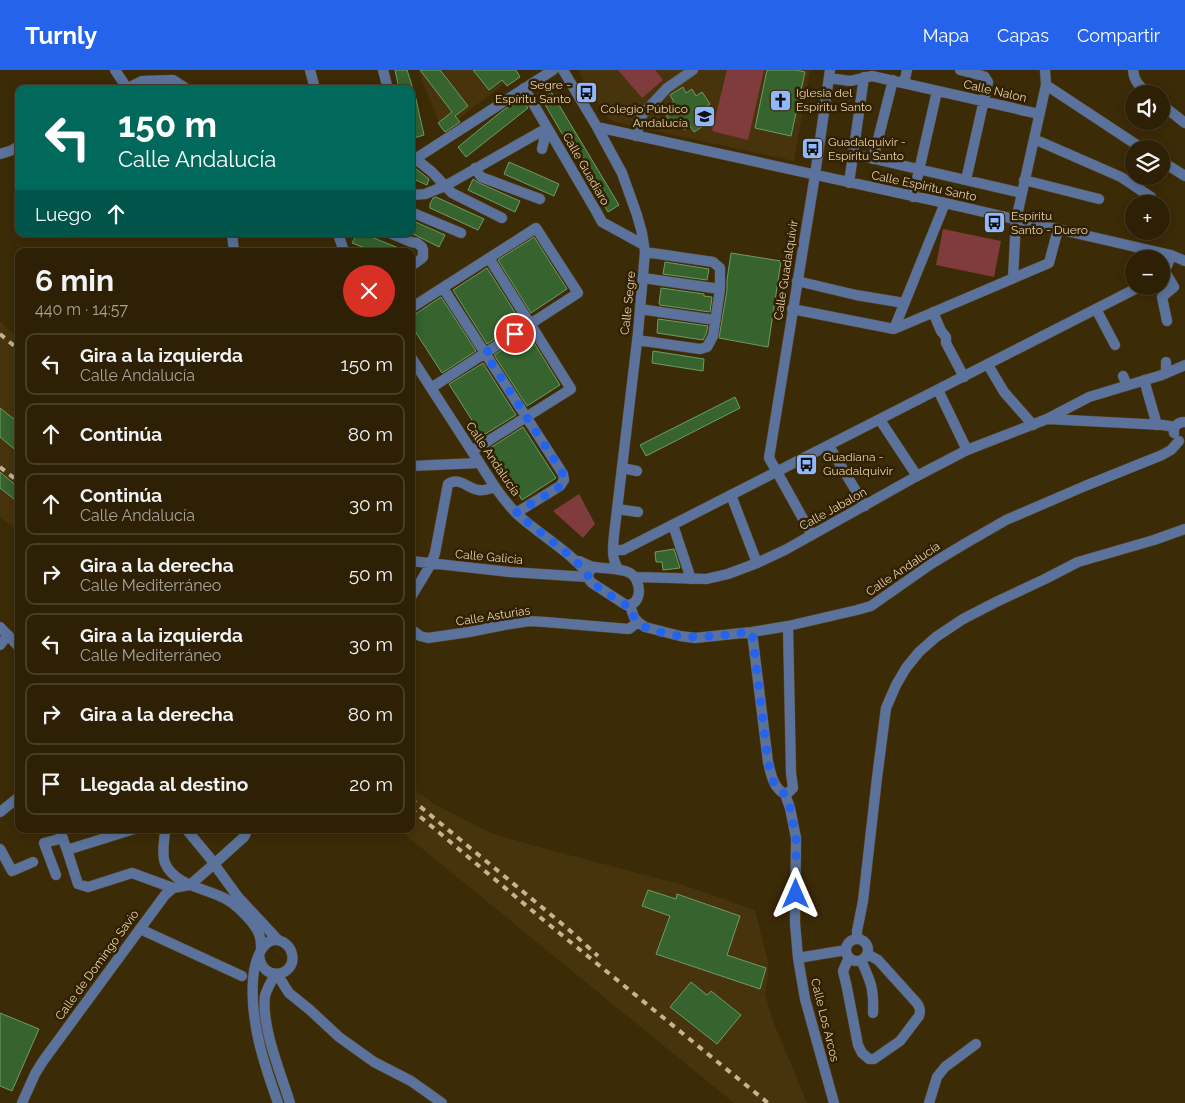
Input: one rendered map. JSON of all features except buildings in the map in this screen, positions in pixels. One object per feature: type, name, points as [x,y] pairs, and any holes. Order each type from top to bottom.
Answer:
[{"type":"street","points":[[115,70],[124,85]]},
{"type":"street","points":[[310,70],[314,85]]},
{"type":"street","points":[[383,70],[387,85]]},
{"type":"street","points":[[415,156],[553,70]]},
{"type":"street","name":"Calle Segre","points":[[563,70],[622,173],[637,215],[644,248],[637,340],[613,553],[618,570]]},
{"type":"street","points":[[636,136],[642,115],[667,88],[693,70]]},
{"type":"street","points":[[904,83],[907,70]]},
{"type":"street","points":[[960,70],[985,77],[988,82],[966,180]]},
{"type":"street","points":[[1013,278],[1016,220],[1046,85],[1045,70]]},
{"type":"street","points":[[1133,70],[1138,85]]},
{"type":"street","name":"Calle Nalon","points":[[830,74],[850,81],[872,76],[893,80],[1039,114]]},
{"type":"street","name":"Calle Guadalquivir","points":[[812,535],[769,458],[830,74]]},
{"type":"street","points":[[849,183],[864,77]]},
{"type":"street","points":[[134,85],[142,81],[173,80],[181,85]]},
{"type":"street","points":[[873,159],[893,80]]},
{"type":"street","points":[[1046,85],[1129,140]]},
{"type":"street","name":"Calle Guadiaro","points":[[524,88],[602,222],[644,248]]},
{"type":"street","points":[[913,197],[937,90]]},
{"type":"street","points":[[1170,111],[1185,123]]},
{"type":"street","name":"Calle Espiritu Santo","points":[[597,127],[945,203],[1171,255],[1185,261]]},
{"type":"street","points":[[542,149],[547,128]]},
{"type":"street","points":[[415,195],[425,194],[445,186],[547,128]]},
{"type":"street","points":[[1034,138],[1121,177],[1148,195]]},
{"type":"street","points":[[0,154],[15,148]]},
{"type":"street","points":[[853,154],[1022,192]]},
{"type":"street","points":[[415,160],[432,172],[452,193],[502,218]]},
{"type":"street","points":[[1170,167],[1185,176]]},
{"type":"street","points":[[475,168],[481,176],[540,199]]},
{"type":"street","points":[[1024,180],[1099,199]]},
{"type":"street","points":[[894,329],[945,203]]},
{"type":"street","points":[[415,214],[461,232]]},
{"type":"street","points":[[415,306],[536,228],[578,293],[431,388]]},
{"type":"street","points":[[792,309],[894,329],[1049,263],[1058,229]]},
{"type":"street","points":[[399,237],[417,243],[422,247],[423,257],[415,263]]},
{"type":"street","points":[[637,340],[703,349],[710,344],[713,336],[720,290],[720,268],[713,262],[644,248]]},
{"type":"street","points":[[472,451],[571,389],[489,258]]},
{"type":"street","points":[[643,278],[720,290]]},
{"type":"street","points":[[797,281],[856,295],[904,303]]},
{"type":"street","points":[[443,288],[563,474],[564,480],[558,488],[516,513]]},
{"type":"street","points":[[594,571],[610,563],[613,553],[623,550],[673,525],[1125,294]]},
{"type":"street","points":[[1164,295],[1162,297],[1167,321]]},
{"type":"street","points":[[640,309],[715,320]]},
{"type":"street","points":[[1096,309],[1115,345]]},
{"type":"street","points":[[933,312],[941,331],[946,337],[946,343],[964,377]]},
{"type":"street","name":"Calle Andalucía","points":[[415,363],[495,488],[506,502],[516,513],[574,559],[594,571]]},
{"type":"street","points":[[988,365],[1004,392],[1033,425]]},
{"type":"street","points":[[1047,420],[1089,397],[1125,381],[1144,380],[1166,368],[1185,365]]},
{"type":"street","points":[[1144,380],[1157,425]]},
{"type":"street","points":[[938,390],[967,450]]},
{"type":"street","points":[[880,420],[917,476]]},
{"type":"street","points":[[1047,420],[1174,427],[1180,422],[1185,422]]},
{"type":"street","name":"Calle Jabalon","points":[[635,578],[691,579],[716,577],[757,563],[785,550],[967,450],[1047,420]]},
{"type":"street","points":[[1174,427],[1174,435],[1182,441]]},
{"type":"street","name":"Calle Andalucía","points":[[638,622],[654,630],[695,638],[788,626],[871,606],[931,564],[1006,520],[1162,455],[1182,441]]},
{"type":"street","points":[[829,446],[865,506]]},
{"type":"street","points":[[415,466],[479,463]]},
{"type":"street","points":[[622,468],[637,471]]},
{"type":"street","points":[[415,590],[436,553],[448,484],[452,481],[458,481],[477,490],[485,491],[495,488]]},
{"type":"street","points":[[732,495],[757,563]]},
{"type":"street","points":[[617,509],[638,512]]},
{"type":"street","points":[[673,525],[691,579]]},
{"type":"street","points":[[857,939],[856,931],[863,900],[886,708],[906,668],[919,652],[936,637],[963,619],[996,602],[1078,562],[1185,529]]},
{"type":"street","points":[[565,576],[573,572],[577,564],[574,559]]},
{"type":"street","name":"Calle Galicia","points":[[415,562],[565,576],[594,571]]},
{"type":"street","points":[[594,571],[628,571],[635,578],[639,586],[636,602],[630,606],[623,604],[592,583],[594,571]]},
{"type":"street","points":[[630,606],[638,622]]},
{"type":"street","name":"Calle Asturias","points":[[415,632],[428,638],[529,621],[628,629],[638,622]]},
{"type":"street","points":[[785,794],[792,788],[788,626]]},
{"type":"street","points":[[0,644],[4,631],[15,643]]},
{"type":"street","name":"Calle Los Arcos","points":[[752,632],[768,762],[773,781],[779,791],[785,794],[796,838],[796,923],[798,958],[804,999],[834,1103]]},
{"type":"street","points":[[0,812],[15,800]]},
{"type":"street","points":[[56,875],[44,843],[61,833],[78,884],[88,887],[132,873],[173,888],[190,885],[244,837],[246,833]]},
{"type":"street","points":[[67,850],[121,833]]},
{"type":"street","points":[[165,833],[165,843]]},
{"type":"street","points":[[168,833],[163,852],[164,861],[170,871],[190,885],[215,894],[238,907],[255,926],[261,941],[260,961],[262,967],[266,971],[276,974],[288,969],[293,959],[290,948],[278,940],[238,897],[189,833]]},
{"type":"street","points":[[0,849],[12,871],[33,862]]},
{"type":"street","name":"Calle de Domingo Savio","points":[[22,1103],[43,1061],[165,895],[173,888]]},
{"type":"street","points":[[140,929],[253,981]]},
{"type":"street","points":[[798,958],[847,954],[856,961],[864,957],[878,960],[918,1004],[919,1016],[900,1041],[874,1058],[869,1059],[862,1053],[858,1045],[843,971],[847,954],[849,942],[857,939],[864,942],[867,950],[864,957],[874,997],[873,1013]]},
{"type":"street","points":[[278,940],[264,945],[253,981],[254,1016],[258,1036],[278,1103]]},
{"type":"street","points":[[276,974],[266,993],[265,1013],[268,1034],[290,1103]]},
{"type":"street","points":[[276,974],[289,993],[339,1038],[374,1062],[411,1081],[442,1103]]},
{"type":"street","points":[[929,1103],[937,1077],[944,1067],[976,1044]]},
{"type":"shaded area","points":[[418,70],[516,70],[520,77],[507,87],[504,84],[458,119],[460,122],[446,133],[438,123]]},
{"type":"shaded area","name":"Colegio Público Andalucía","points":[[577,70],[810,70],[794,161],[615,122],[604,113]]},
{"type":"shaded area","points":[[618,70],[655,70],[663,80],[642,98]]},
{"type":"shaded area","points":[[727,70],[764,70],[748,140],[712,131]]},
{"type":"shaded area","points":[[943,229],[1001,241],[994,277],[936,265]]},
{"type":"shaded area","points":[[0,322],[15,335],[15,530],[0,517]]},
{"type":"shaded area","points":[[579,494],[595,524],[583,538],[553,511]]},
{"type":"shaded area","points":[[415,789],[434,804],[491,833],[683,885],[755,910],[768,962],[765,994],[773,1021],[807,1103],[734,1103],[403,833],[415,833]]},
{"type":"railway","points":[[0,334],[15,347]]},
{"type":"railway","points":[[0,467],[15,479]]},
{"type":"railway","points":[[415,802],[567,928],[598,956]]},
{"type":"railway","points":[[415,812],[768,1103]]},
{"type":"place","name":"Segre - Espíritu Santo","points":[[587,92]]},
{"type":"place","name":"Iglesia del Espíritu Santo","points":[[780,100]]},
{"type":"place","name":"Colegio Público Andalucía","points":[[704,116]]},
{"type":"place","name":"Guadalquivir - Espíritu Santo","points":[[812,149]]},
{"type":"place","name":"Espíritu Santo - Duero","points":[[995,223]]},
{"type":"place","name":"Guadiana - Guadalquivir","points":[[807,464]]},
{"type":"route","points":[[515,334],[485,353],[564,477],[562,484],[558,488],[516,513],[576,561],[588,574],[588,579],[592,583],[626,606],[630,606],[634,617],[645,627],[665,633],[695,638],[752,632],[768,762],[773,781],[779,791],[785,794],[796,838],[796,894]]}]
